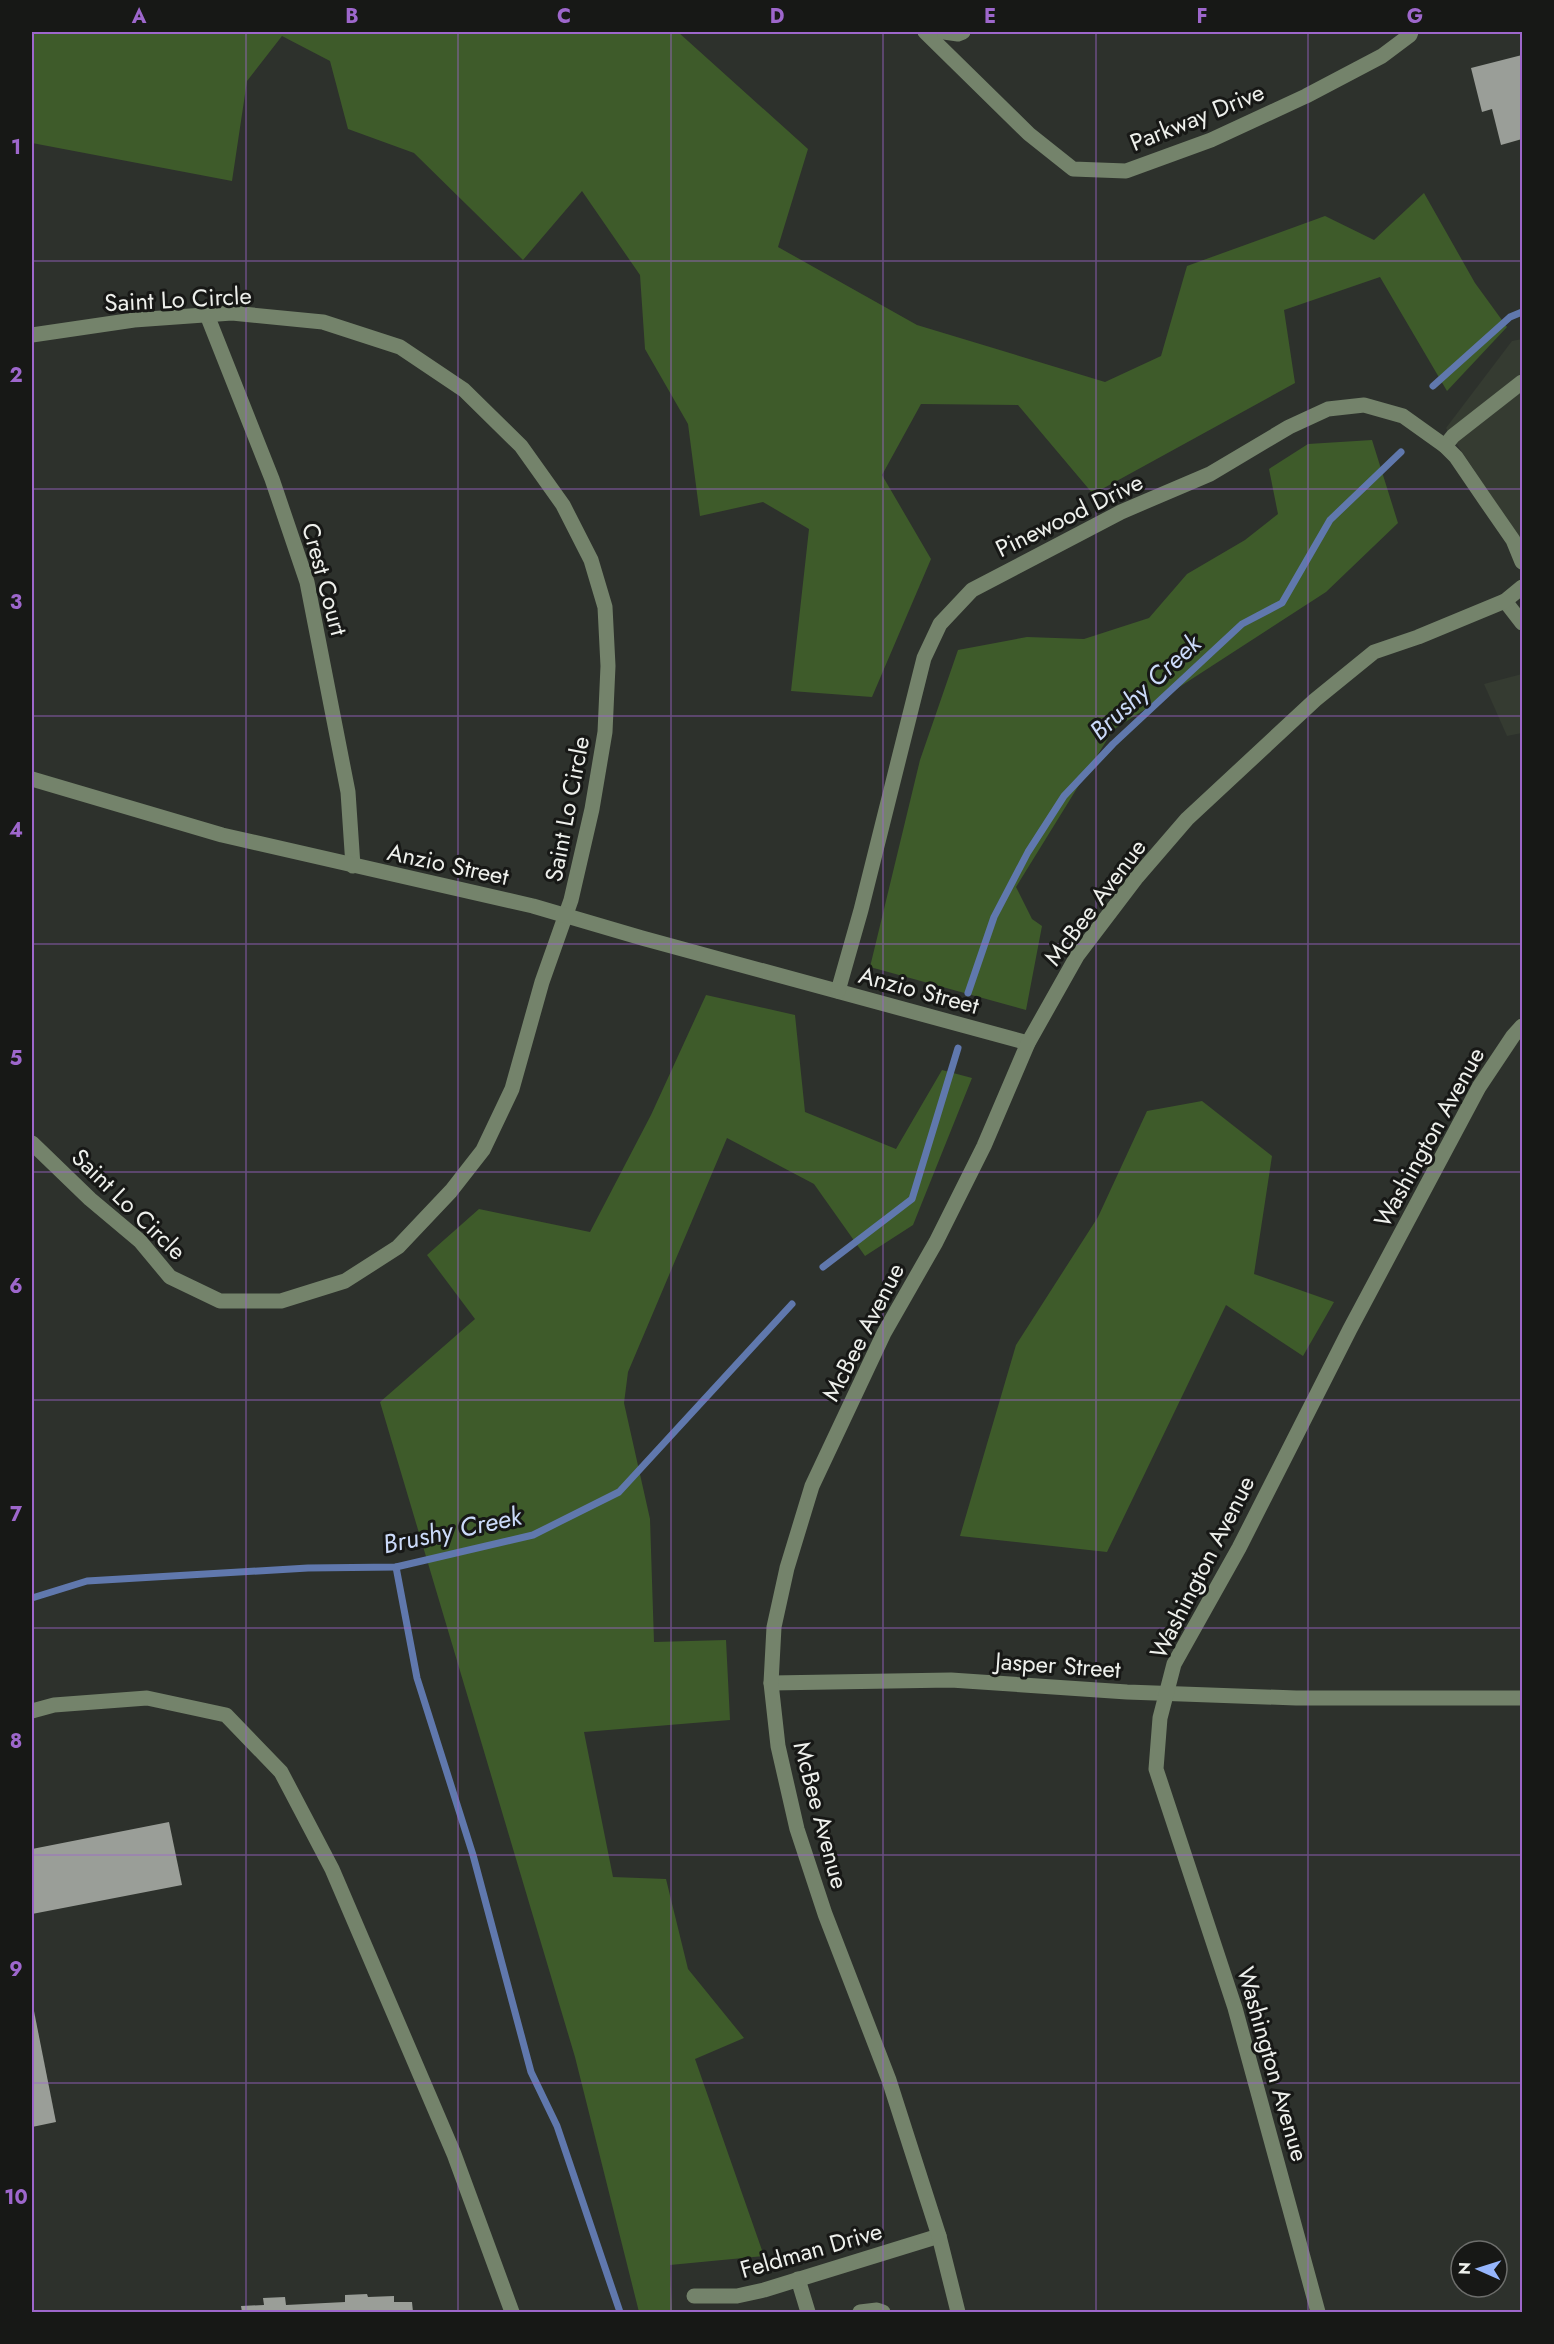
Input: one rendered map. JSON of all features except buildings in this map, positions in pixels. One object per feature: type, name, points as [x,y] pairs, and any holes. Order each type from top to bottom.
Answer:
[{"type":"street","name":"Parkway Drive","points":[[925,32],[1029,134],[1072,169],[1126,171],[1211,140],[1306,96],[1382,56],[1412,32]]},
{"type":"street","points":[[944,32],[958,34],[963,32]]},
{"type":"street","name":"Saint Lo Circle","points":[[32,335],[134,320],[232,313],[323,322],[400,347],[464,390],[521,446],[563,505],[591,560],[605,607],[609,666],[605,732],[592,809],[566,915],[542,982],[512,1089],[483,1150],[451,1191],[398,1247],[345,1281],[281,1301],[220,1301],[170,1277],[140,1241],[90,1199],[32,1143]]},
{"type":"street","name":"Crest Court","points":[[207,315],[272,479],[307,582],[348,792],[353,866]]},
{"type":"street","points":[[1445,446],[1453,436],[1522,382]]},
{"type":"street","name":"Pinewood Drive","points":[[838,991],[864,899],[924,658],[940,624],[972,590],[1121,512],[1210,474],[1328,409],[1364,405],[1403,416],[1445,446],[1456,457],[1513,540],[1522,562]]},
{"type":"street","name":"McBee Avenue","points":[[958,2313],[939,2236],[890,2080],[828,1925],[797,1829],[778,1746],[771,1683],[774,1627],[787,1568],[812,1486],[884,1333],[936,1242],[984,1146],[1028,1043],[1077,956],[1137,877],[1187,819],[1315,700],[1374,652],[1418,637],[1505,601],[1522,587]]},
{"type":"street","points":[[1505,601],[1522,623]]},
{"type":"street","name":"Anzio Street","points":[[32,779],[222,835],[533,906],[1028,1043]]},
{"type":"street","name":"Washington Avenue","points":[[1318,2313],[1235,2008],[1156,1769],[1160,1718],[1174,1664],[1239,1548],[1350,1329],[1473,1097],[1522,1026]]},
{"type":"street","name":"Jasper Street","points":[[771,1683],[951,1680],[1166,1694],[1296,1698],[1522,1698]]},
{"type":"street","points":[[32,1711],[54,1705],[147,1698],[226,1715],[281,1772],[332,1869],[445,2132],[512,2313]]},
{"type":"street","name":"Feldman Drive","points":[[694,2296],[737,2296],[764,2290],[939,2236]]},
{"type":"street","points":[[798,2279],[808,2313]]},
{"type":"street","points":[[860,2313],[877,2310],[883,2313]]},
{"type":"shaded area","points":[[1522,339],[1522,542],[1446,428],[1512,341]]},
{"type":"shaded area","points":[[1522,674],[1522,733],[1507,736],[1484,684]]},
{"type":"green space","points":[[32,32],[678,32],[808,149],[778,247],[917,325],[1105,382],[1161,356],[1187,266],[1325,216],[1374,240],[1424,193],[1475,283],[1507,327],[1447,391],[1380,277],[1284,310],[1295,383],[1093,494],[1018,405],[921,404],[882,475],[931,559],[872,697],[791,691],[809,529],[763,502],[700,516],[688,424],[645,349],[640,275],[582,191],[523,260],[414,153],[348,129],[330,61],[282,36],[247,81],[232,181],[32,143]]},
{"type":"green space","points":[[1372,440],[1398,523],[1326,592],[1113,730],[1016,887],[1032,919],[1042,926],[1026,1010],[870,967],[920,760],[958,650],[1027,637],[1084,639],[1149,618],[1187,574],[1245,540],[1278,514],[1269,469],[1308,444]]},
{"type":"green space","points":[[706,995],[795,1015],[805,1112],[896,1149],[942,1070],[972,1078],[913,1225],[865,1256],[814,1184],[727,1138],[628,1372],[624,1403],[650,1519],[654,1642],[726,1640],[730,1720],[584,1732],[613,1877],[666,1879],[688,1969],[744,2038],[695,2059],[764,2256],[670,2265],[672,2312],[639,2312],[575,2057],[380,1402],[475,1319],[427,1255],[479,1209],[590,1232],[651,1115]]},
{"type":"green space","points":[[1202,1101],[1272,1156],[1254,1274],[1334,1302],[1303,1356],[1226,1305],[1107,1552],[960,1536],[1016,1345],[1098,1217],[1147,1111]]},
{"type":"waterway","name":"Brushy Creek","points":[[1433,386],[1510,317],[1522,312]]},
{"type":"waterway","name":"Brushy Creek","points":[[968,993],[994,917],[1028,852],[1064,796],[1113,744],[1242,624],[1282,603],[1330,520],[1401,452]]},
{"type":"waterway","name":"Brushy Creek","points":[[823,1267],[912,1199],[958,1048]]},
{"type":"waterway","name":"Brushy Creek","points":[[32,1598],[87,1581],[308,1568],[396,1567],[533,1535],[619,1492],[792,1304]]},
{"type":"waterway","points":[[396,1567],[417,1678],[473,1855],[531,2072],[557,2126],[620,2312]]}]
